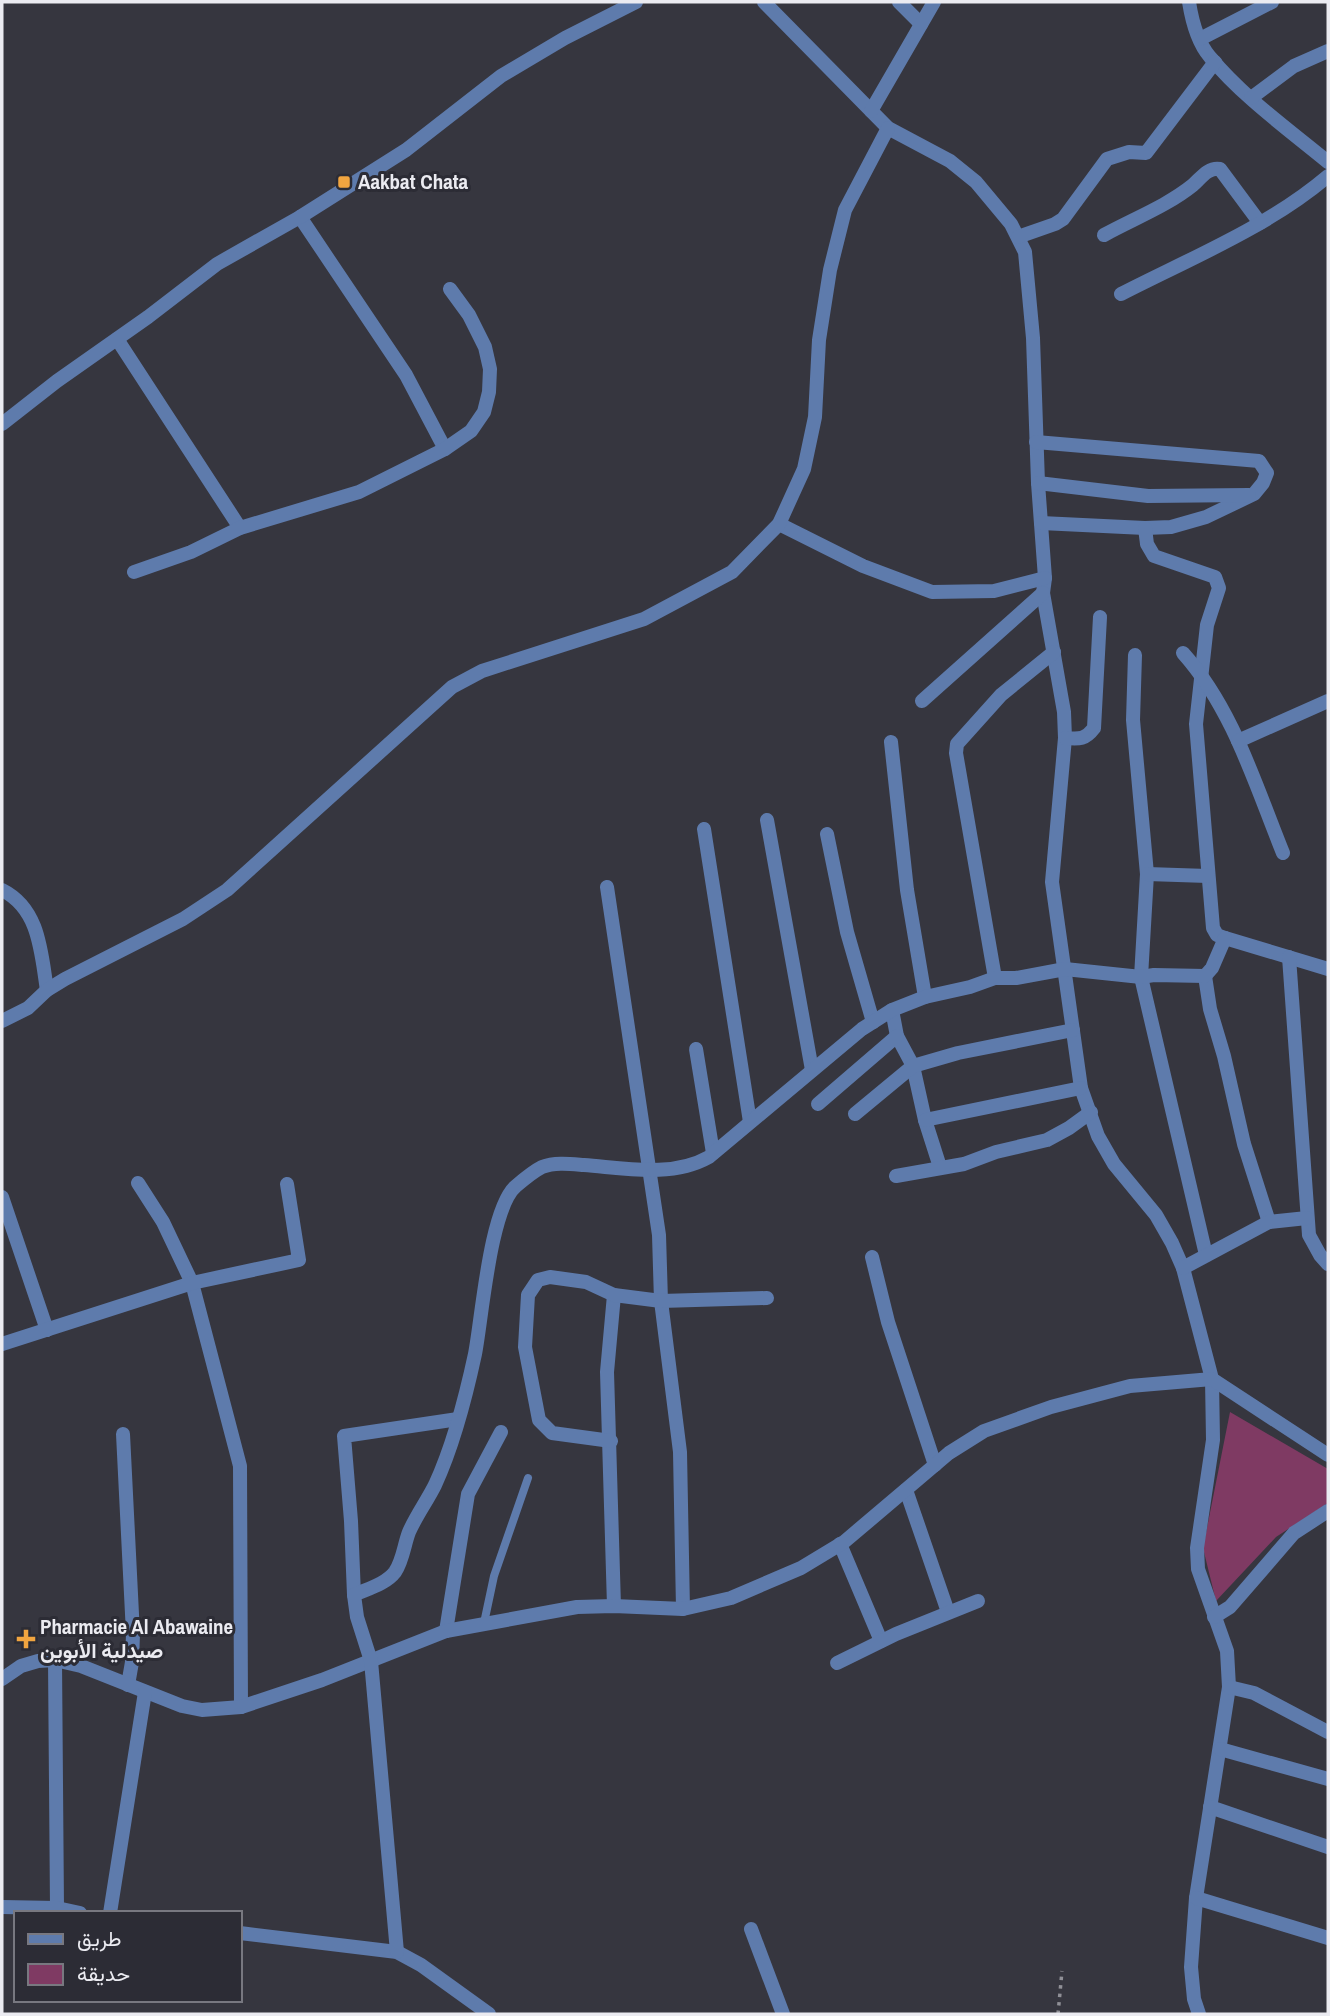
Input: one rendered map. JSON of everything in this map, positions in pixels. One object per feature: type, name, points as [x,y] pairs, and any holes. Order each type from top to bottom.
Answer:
[{"type":"street","points":[[2,424],[217,264],[300,217],[406,150],[501,76],[565,38],[636,2]]},
{"type":"street","points":[[764,2],[888,128],[950,161],[976,182],[998,207],[1025,252],[1033,338],[1044,586],[1064,712],[1065,738],[1052,882],[1081,1088],[1098,1136],[1114,1164],[1156,1215],[1172,1243],[1183,1268],[1212,1379],[1213,1440],[1197,1548],[1198,1569],[1227,1651],[1229,1687],[1196,1898],[1191,1967],[1194,1999],[1199,2014]]},
{"type":"street","points":[[899,2],[921,24]]},
{"type":"street","points":[[871,111],[934,2]]},
{"type":"street","points":[[1189,2],[1193,26],[1209,57],[1251,98],[1328,162]]},
{"type":"street","points":[[1200,39],[1272,2]]},
{"type":"street","points":[[1251,98],[1294,66],[1328,51]]},
{"type":"street","points":[[1017,237],[1063,219],[1107,159],[1129,152],[1146,153],[1215,62]]},
{"type":"street","points":[[2,1021],[28,1008],[47,990],[65,979],[183,919],[227,890],[452,687],[482,671],[645,619],[732,572],[779,524],[804,470],[815,417],[819,340],[830,270],[845,210],[888,128]]},
{"type":"street","points":[[1104,235],[1190,187],[1216,167],[1259,223]]},
{"type":"street","points":[[1121,294],[1259,223],[1309,192],[1328,176]]},
{"type":"street","points":[[300,217],[406,375],[445,449]]},
{"type":"street","points":[[134,572],[191,552],[240,527],[359,492],[445,449],[471,431],[484,412],[489,392],[490,369],[485,347],[450,289]]},
{"type":"street","points":[[117,339],[240,527]]},
{"type":"street","points":[[1036,442],[1259,461],[1267,472],[1263,483],[1254,494],[1206,517],[1171,527],[1041,523]]},
{"type":"street","points":[[1038,483],[1148,496],[1254,494]]},
{"type":"street","points":[[779,524],[863,566],[932,592],[1044,586]]},
{"type":"street","points":[[1145,528],[1147,544],[1154,556],[1215,577],[1219,588],[1207,625],[1196,724],[1213,928],[1217,935],[1328,969]]},
{"type":"street","points":[[922,701],[1044,586]]},
{"type":"street","points":[[1065,738],[1082,739],[1094,728],[1100,617]]},
{"type":"street","points":[[995,978],[956,753],[957,744],[1001,695],[1054,652]]},
{"type":"street","points":[[1183,653],[1203,674],[1238,741],[1283,853]]},
{"type":"street","points":[[1135,655],[1133,720],[1147,874],[1141,977],[1206,1255]]},
{"type":"street","points":[[1238,741],[1328,701]]},
{"type":"street","points":[[891,742],[907,890],[925,997]]},
{"type":"street","points":[[767,820],[812,1070]]},
{"type":"street","points":[[704,829],[750,1122]]},
{"type":"street","points":[[827,834],[847,932],[873,1022]]},
{"type":"street","points":[[1147,874],[1208,876]]},
{"type":"street","points":[[607,887],[659,1236],[661,1301],[680,1452],[684,1609]]},
{"type":"street","points":[[2,890],[15,896],[27,910],[38,935],[47,990]]},
{"type":"street","points":[[1226,938],[1212,968],[1205,976],[1210,1009],[1244,1144],[1269,1222]]},
{"type":"street","points":[[1289,957],[1307,1218],[1313,1244],[1328,1264]]},
{"type":"street","points":[[354,1595],[386,1580],[394,1572],[409,1532],[435,1483],[458,1419],[475,1352],[482,1295],[491,1256],[502,1211],[513,1188],[542,1167],[563,1163],[651,1170],[688,1167],[699,1163],[873,1022],[892,1010],[925,997],[970,987],[995,978],[1016,978],[1065,969],[1141,977],[1205,976]]},
{"type":"street","points":[[892,1010],[897,1036],[912,1066],[940,1167]]},
{"type":"street","points":[[855,1114],[912,1066],[958,1053],[1073,1030]]},
{"type":"street","points":[[818,1104],[897,1036]]},
{"type":"street","points":[[696,1049],[713,1153]]},
{"type":"street","points":[[925,1120],[1081,1088]]},
{"type":"street","points":[[897,1176],[964,1164],[996,1152],[1047,1140],[1091,1112]]},
{"type":"street","points":[[138,1183],[163,1222],[192,1283],[240,1466],[240,1707]]},
{"type":"street","points":[[2,1344],[192,1283],[299,1260],[287,1184]]},
{"type":"street","points":[[2,1197],[47,1330]]},
{"type":"street","points":[[1183,1268],[1269,1222],[1307,1218]]},
{"type":"street","points":[[872,1257],[888,1322],[935,1465]]},
{"type":"street","points":[[611,1441],[552,1433],[539,1420],[525,1347],[528,1294],[538,1280],[550,1277],[586,1282],[614,1295],[661,1301],[767,1298]]},
{"type":"street","points":[[614,1295],[607,1372],[614,1606]]},
{"type":"street","points":[[2,1679],[21,1667],[38,1661],[55,1660],[81,1666],[181,1706],[202,1710],[240,1707],[371,1661],[446,1631],[577,1607],[684,1609],[731,1598],[801,1568],[841,1544],[949,1453],[984,1432],[1051,1407],[1130,1387],[1212,1379],[1328,1455]]},
{"type":"street","points":[[397,1952],[371,1661],[357,1617],[354,1595],[344,1436],[458,1419]]},
{"type":"street","points":[[446,1631],[468,1494],[501,1432]]},
{"type":"street","points":[[123,1434],[133,1634],[128,1685]]},
{"type":"street","points":[[906,1490],[948,1612]]},
{"type":"street","points":[[1214,1617],[1230,1607],[1294,1533],[1328,1511]]},
{"type":"street","points":[[841,1544],[881,1641]]},
{"type":"street","points":[[836,1663],[881,1641],[978,1601]]},
{"type":"street","points":[[55,1660],[57,1908]]},
{"type":"street","points":[[1229,1687],[1254,1693],[1328,1732]]},
{"type":"street","points":[[110,1911],[145,1692]]},
{"type":"street","points":[[1220,1749],[1328,1779]]},
{"type":"street","points":[[1210,1807],[1328,1847]]},
{"type":"street","points":[[1196,1898],[1328,1938]]},
{"type":"street","points":[[2,1907],[57,1908],[71,1911]]},
{"type":"street","points":[[751,1928],[783,2014]]},
{"type":"street","points":[[242,1933],[397,1952],[421,1965],[489,2014]]},
{"type":"lane","points":[[484,1623],[494,1576],[528,1478]]},
{"type":"path","points":[[1058,2014],[1062,1971]]},
{"type":"green space","points":[[1230,1412],[1328,1469],[1328,1503],[1276,1537],[1216,1601],[1203,1548]]},
{"type":"place","name":"Aakbat Chata","points":[[344,182]]},
{"type":"place","name":"Pharmacie Al Abawaine صيدلية الأبوين","points":[[26,1639]]}]
